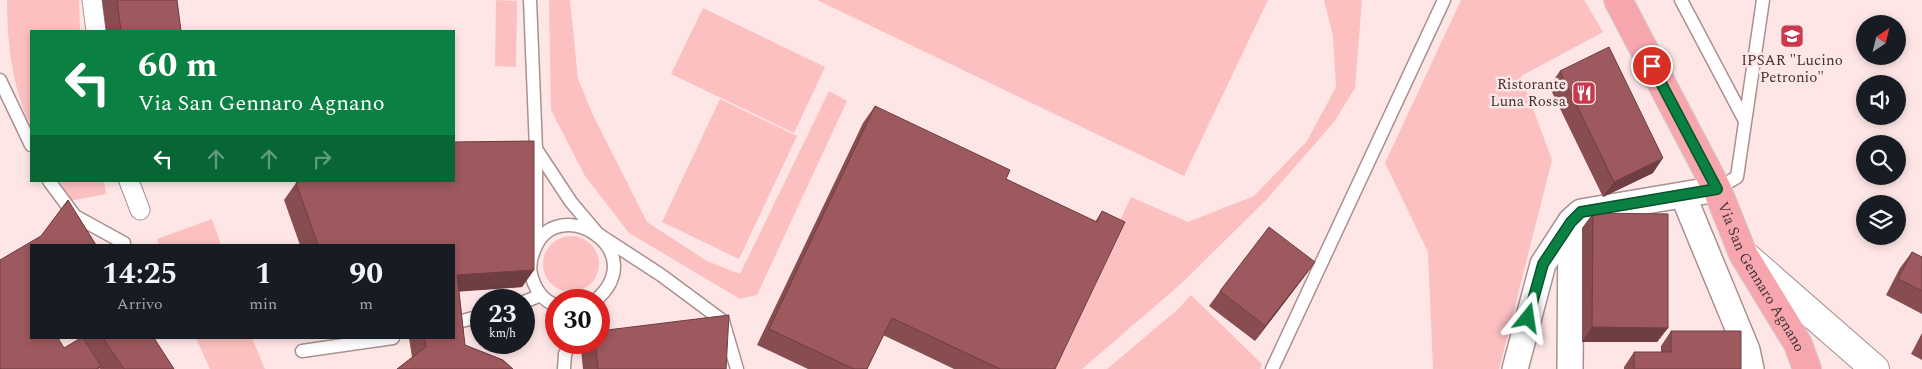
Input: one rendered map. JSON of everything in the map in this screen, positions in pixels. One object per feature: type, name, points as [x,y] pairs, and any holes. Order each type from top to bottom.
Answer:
[{"type":"main road","name":"Via San Gennaro Agnano","points":[[1618,0],[1717,189],[1743,254],[1798,344],[1807,369]]},
{"type":"street","points":[[92,0],[96,30]]},
{"type":"street","points":[[129,182],[140,210]]},
{"type":"street","points":[[1515,369],[1543,264],[1571,222],[1581,212],[1717,189]]},
{"type":"street","points":[[1683,195],[1747,350],[1751,369]]},
{"type":"street","points":[[1570,369],[1571,222]]},
{"type":"street","points":[[1743,254],[1875,369]]},
{"type":"lane","points":[[530,0],[536,149],[536,244],[531,258],[530,269],[533,284],[545,298]]},
{"type":"lane","points":[[1272,369],[1444,0]]},
{"type":"lane","points":[[1682,0],[1745,121]]},
{"type":"lane","points":[[1717,189],[1737,177],[1763,0]]},
{"type":"lane","points":[[0,80],[30,143]]},
{"type":"lane","points":[[536,149],[571,202],[605,242],[613,264],[612,278],[606,289]]},
{"type":"lane","points":[[50,182],[75,216],[124,242]]},
{"type":"lane","points":[[536,244],[542,237],[554,229],[573,225],[585,227],[598,234],[660,275],[723,321],[737,369]]},
{"type":"lane","points":[[535,297],[541,295]]},
{"type":"lane","points":[[455,322],[470,318]]},
{"type":"lane","points":[[302,351],[386,339]]},
{"type":"lane","points":[[564,369],[565,354]]},
{"type":"shaded area","points":[[7,0],[79,0],[80,30],[30,30],[30,124],[15,81],[8,32]]},
{"type":"shaded area","points":[[496,0],[517,1],[516,67],[495,66]]},
{"type":"shaded area","points":[[549,0],[570,0],[578,79],[593,115],[647,222],[707,261],[740,274],[829,91],[847,101],[757,295],[740,299],[629,233],[585,176],[551,110]]},
{"type":"shaded area","points":[[817,0],[1268,0],[1184,176]]},
{"type":"shaded area","points":[[1324,0],[1362,0],[1355,88],[1334,122],[1267,199],[1182,283],[1082,369],[1051,369],[1131,197],[1188,222],[1254,196],[1307,141],[1336,87],[1333,36]]},
{"type":"shaded area","points":[[1461,0],[1584,0],[1603,32],[1521,76],[1552,160],[1499,369],[1433,369],[1428,252],[1385,163]]},
{"type":"shaded area","points":[[703,8],[825,67],[794,133],[671,74]]},
{"type":"shaded area","points":[[720,99],[797,136],[739,259],[662,222]]},
{"type":"shaded area","points":[[60,182],[104,182],[106,194],[70,201]]},
{"type":"shaded area","points":[[212,219],[221,244],[159,244],[157,239]]},
{"type":"shaded area","points":[[571,236],[586,241],[594,249],[598,259],[598,269],[594,279],[582,289],[560,289],[556,287],[548,279],[543,264],[548,249],[556,241]]},
{"type":"shaded area","points":[[1191,295],[1262,364],[1260,369],[1107,369],[1177,310]]},
{"type":"shaded area","points":[[196,339],[252,339],[265,369],[210,369]]},
{"type":"building","points":[[117,0],[177,0],[181,30],[121,30]]},
{"type":"building","points":[[1609,47],[1663,158],[1614,182],[1560,71]]},
{"type":"building","points":[[875,106],[1010,170],[1006,179],[1097,222],[1102,211],[1125,222],[1055,369],[1000,369],[892,318],[867,369],[854,369],[769,329]]},
{"type":"building","points":[[534,141],[534,270],[457,275],[465,345],[470,347],[470,354],[488,354],[503,360],[513,369],[397,369],[426,347],[424,339],[455,339],[455,244],[318,244],[296,183],[455,182],[455,142]]},
{"type":"building","points":[[68,200],[95,244],[30,244],[30,339],[59,339],[64,348],[79,339],[84,339],[101,366],[96,369],[0,368],[0,260],[41,236]]},
{"type":"building","points":[[1593,213],[1668,214],[1668,328],[1592,327]]},
{"type":"building","points":[[1269,227],[1315,262],[1265,326],[1220,291]]},
{"type":"building","points":[[1912,252],[1922,257],[1922,291],[1898,279]]},
{"type":"building","points":[[729,315],[726,369],[598,369],[596,354],[610,354],[610,330]]},
{"type":"building","points":[[1671,331],[1741,331],[1741,369],[1634,369],[1634,352],[1671,352]]},
{"type":"building","points":[[104,339],[155,339],[174,369],[124,369]]},
{"type":"place","name":"IPSAR \"Lucino Petronio\"","points":[[1792,36]]},
{"type":"place","name":"Ristorante Luna Rossa","points":[[1584,93]]},
{"type":"route","points":[[1528,318],[1543,264],[1571,222],[1581,212],[1717,189],[1652,66]]}]
